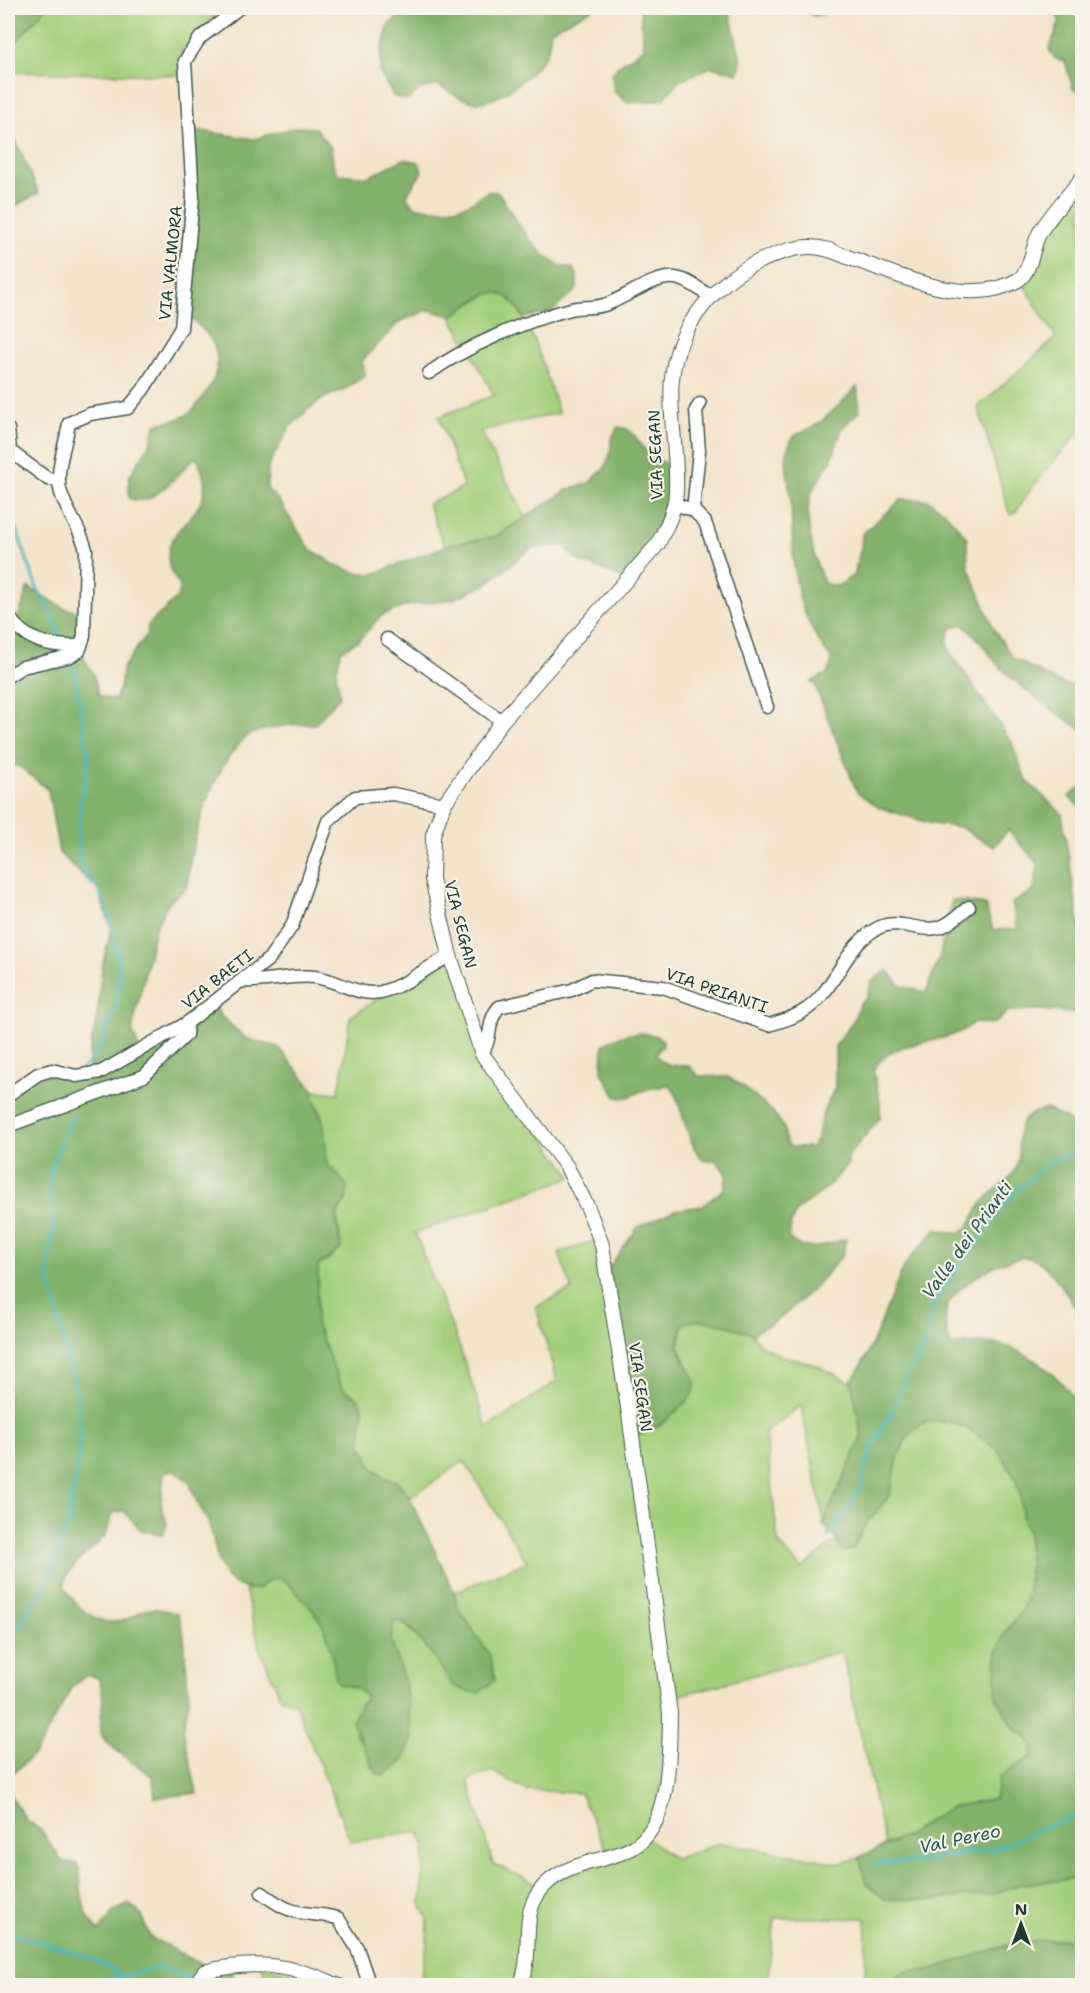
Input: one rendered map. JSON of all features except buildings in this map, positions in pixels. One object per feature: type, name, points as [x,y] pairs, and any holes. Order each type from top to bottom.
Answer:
[{"type":"street","name":"VIA VALMORA","points":[[81,646],[84,636],[86,549],[83,537],[61,493],[59,479],[69,423],[90,414],[128,408],[143,390],[181,328],[194,197],[185,61],[200,38],[239,8]]},
{"type":"street","name":"VIA SEGAN","points":[[520,1986],[529,1960],[530,1916],[537,1896],[554,1876],[633,1848],[653,1828],[661,1808],[665,1785],[669,1754],[670,1713],[629,1414],[602,1245],[588,1208],[567,1167],[482,1054],[450,956],[432,879],[433,835],[444,804],[502,721],[658,544],[671,518],[676,493],[670,397],[675,354],[691,323],[711,297],[729,279],[751,265],[780,252],[810,247],[828,250],[889,272],[951,289],[972,291],[1000,289],[1021,278],[1040,232],[1083,178]]},
{"type":"street","points":[[429,373],[467,350],[524,325],[570,309],[604,305],[656,281],[675,278],[711,297]]},
{"type":"street","points":[[693,510],[699,451],[696,410],[700,404]]},
{"type":"street","points":[[8,429],[10,451],[48,479],[59,479]]},
{"type":"street","points":[[674,504],[693,510],[705,522],[767,707]]},
{"type":"street","points":[[8,615],[22,635],[56,644],[81,646],[79,651],[71,656],[22,667],[8,676]]},
{"type":"street","points":[[387,639],[502,721]]},
{"type":"street","name":"VIA BAETI","points":[[11,1124],[144,1076],[186,1035],[188,1023],[269,959],[292,926],[328,821],[355,797],[393,794],[444,804]]},
{"type":"street","name":"VIA PRIANTI","points":[[482,1054],[489,1043],[488,1026],[492,1015],[499,1007],[572,990],[592,980],[663,987],[769,1026],[809,1009],[856,945],[878,928],[894,923],[934,928],[943,926],[969,907]]},
{"type":"street","points":[[242,981],[297,976],[315,977],[333,980],[361,993],[378,992],[399,987],[430,966],[450,956]]},
{"type":"street","points":[[8,1095],[52,1070],[76,1077],[101,1072],[188,1023]]},
{"type":"street","points":[[262,1893],[284,1910],[302,1915],[338,1918],[357,1948],[370,1986]]},
{"type":"street","points":[[194,1986],[204,1972],[270,1964],[305,1972],[339,1986]]},
{"type":"green space","points":[[8,8],[46,8],[13,45],[8,71]]},
{"type":"green space","points":[[46,8],[208,8],[215,17],[183,50],[178,75],[8,72],[13,45]]},
{"type":"green space","points":[[408,8],[594,8],[551,30],[549,47],[544,57],[518,84],[496,97],[476,102],[461,98],[438,85],[419,89],[409,100],[394,97],[380,73],[382,49],[389,25]]},
{"type":"green space","points":[[640,8],[744,8],[730,14],[741,60],[739,73],[711,67],[680,80],[664,99],[626,102],[614,91],[612,75],[619,65],[644,48]]},
{"type":"green space","points":[[799,8],[833,8],[830,12],[814,16]]},
{"type":"green space","points":[[1049,8],[1082,8],[1082,93],[1073,89],[1065,61],[1056,59],[1049,50],[1060,20]]},
{"type":"green space","points":[[8,124],[39,193],[8,210]]},
{"type":"green space","points":[[296,127],[315,128],[331,148],[334,168],[338,174],[368,177],[404,159],[419,162],[422,172],[406,196],[414,206],[433,209],[460,207],[485,193],[499,193],[539,250],[561,266],[572,268],[577,274],[577,289],[551,312],[524,318],[507,297],[499,293],[491,293],[451,316],[428,310],[399,322],[362,361],[366,375],[307,410],[290,427],[268,466],[267,489],[278,500],[310,549],[335,565],[358,573],[374,574],[450,544],[495,537],[569,489],[589,483],[604,469],[611,452],[611,440],[618,427],[630,431],[652,457],[679,466],[672,516],[624,579],[577,560],[563,546],[532,548],[485,585],[452,599],[410,605],[382,615],[359,640],[341,651],[336,672],[340,696],[315,724],[289,725],[257,732],[244,739],[232,753],[221,770],[204,808],[193,849],[187,887],[169,902],[155,928],[132,1030],[140,1052],[213,1004],[222,1017],[247,1039],[278,1047],[313,1089],[313,1097],[324,1125],[327,1164],[347,1186],[346,1200],[338,1210],[336,1219],[341,1248],[318,1266],[316,1324],[342,1388],[359,1399],[363,1411],[361,1443],[372,1467],[386,1478],[398,1482],[410,1498],[454,1592],[458,1608],[489,1654],[495,1680],[479,1693],[465,1691],[452,1685],[435,1658],[410,1628],[400,1621],[394,1622],[391,1641],[405,1683],[412,1740],[403,1761],[384,1775],[377,1774],[352,1722],[357,1709],[366,1699],[365,1695],[352,1686],[339,1684],[326,1633],[314,1612],[282,1578],[269,1580],[259,1589],[244,1588],[233,1583],[221,1567],[208,1522],[190,1483],[174,1470],[164,1472],[161,1505],[167,1524],[163,1535],[141,1530],[124,1511],[112,1513],[107,1532],[102,1540],[71,1569],[64,1585],[81,1608],[88,1614],[105,1621],[125,1620],[150,1609],[161,1609],[178,1614],[184,1635],[189,1701],[183,1730],[197,1793],[155,1798],[153,1777],[104,1739],[101,1733],[103,1695],[101,1687],[98,1678],[87,1675],[72,1687],[36,1752],[8,1778],[8,1086],[24,1078],[90,1071],[89,1054],[96,1022],[102,968],[111,929],[99,891],[59,853],[48,790],[20,767],[8,763],[8,630],[16,625],[28,587],[64,608],[85,613],[81,652],[94,676],[99,696],[115,700],[121,685],[122,669],[147,634],[148,625],[177,598],[180,586],[169,565],[169,549],[174,537],[199,506],[204,493],[204,477],[196,457],[165,488],[147,499],[138,500],[129,498],[129,477],[150,444],[156,424],[179,419],[191,412],[211,385],[216,373],[215,349],[210,339],[203,329],[180,312],[190,129],[254,139]]},
{"type":"green space","points":[[1082,188],[1082,429],[1033,486],[1015,513],[1010,515],[978,407],[1056,338],[1019,277],[1047,232]]},
{"type":"green space","points":[[502,292],[513,302],[530,331],[559,413],[480,431],[526,517],[495,537],[444,546],[428,504],[464,487],[439,417],[494,395],[451,316],[489,293]]},
{"type":"green space","points":[[857,387],[860,412],[843,428],[832,458],[813,489],[809,503],[811,540],[817,565],[825,584],[838,586],[855,574],[862,534],[902,499],[928,500],[945,512],[967,538],[968,566],[994,629],[1012,657],[1057,682],[1082,689],[1082,730],[1041,702],[1012,678],[962,624],[951,628],[947,641],[950,652],[1012,743],[1026,780],[1062,814],[1082,941],[1082,1014],[1040,1010],[1008,1011],[996,1022],[973,1023],[949,1036],[895,1050],[883,1058],[873,1070],[880,1100],[880,1118],[849,1155],[848,1164],[826,1188],[796,1212],[791,1223],[790,1239],[802,1246],[816,1247],[846,1239],[842,1256],[815,1287],[781,1318],[752,1334],[709,1321],[683,1324],[679,1347],[695,1379],[693,1392],[667,1420],[634,1437],[608,1269],[638,1227],[675,1210],[702,1206],[724,1189],[727,1175],[716,1160],[706,1161],[698,1154],[674,1091],[668,1084],[628,1097],[616,1097],[602,1072],[603,1045],[624,1035],[640,1033],[656,1036],[663,1040],[663,1045],[656,1054],[662,1061],[689,1066],[698,1076],[728,1077],[773,1112],[784,1128],[786,1142],[791,1147],[812,1147],[817,1139],[823,1112],[835,1088],[835,1046],[853,1021],[860,1003],[866,999],[872,981],[888,970],[901,986],[926,992],[940,955],[952,900],[985,905],[993,930],[1018,929],[1012,903],[1034,890],[1038,864],[1008,830],[994,847],[960,827],[932,824],[878,807],[857,792],[814,683],[811,682],[828,673],[832,660],[808,621],[796,584],[787,470],[788,448],[794,437],[822,421]]},
{"type":"green space","points":[[1079,788],[1082,790],[1082,809],[1069,797]]},
{"type":"green space","points":[[449,953],[485,1057],[572,1177],[415,1233],[457,1340],[487,1428],[557,1381],[536,1307],[572,1289],[559,1253],[600,1239],[660,1426],[678,1410],[695,1383],[679,1346],[683,1324],[691,1321],[717,1322],[752,1334],[759,1344],[782,1356],[816,1365],[852,1383],[862,1436],[824,1522],[801,1405],[765,1433],[778,1542],[801,1569],[836,1541],[844,1551],[860,1538],[863,1528],[889,1496],[898,1457],[907,1437],[924,1422],[939,1421],[965,1427],[997,1449],[1016,1479],[1021,1497],[1022,1516],[1028,1534],[1028,1594],[1021,1612],[1005,1633],[1014,1728],[1026,1736],[1033,1746],[1031,1757],[1023,1763],[995,1799],[949,1808],[905,1837],[885,1844],[842,1651],[667,1699],[668,1768],[645,1837],[675,1859],[720,1843],[840,1863],[859,1858],[867,1883],[884,1899],[927,1900],[993,1894],[1021,1884],[1082,1878],[1082,1938],[1017,1942],[929,1970],[904,1972],[889,1982],[889,1985],[865,1985],[866,1918],[775,1918],[767,1984],[774,1985],[423,1985],[421,1977],[427,1945],[428,1918],[421,1905],[425,1846],[419,1832],[351,1842],[295,1703],[281,1699],[260,1650],[245,1589],[259,1589],[269,1580],[282,1578],[314,1609],[326,1629],[339,1684],[359,1690],[366,1699],[361,1703],[355,1733],[368,1753],[372,1768],[412,1740],[405,1683],[391,1641],[394,1622],[399,1621],[422,1642],[452,1685],[489,1654],[458,1608],[454,1592],[527,1562],[464,1461],[410,1498],[398,1482],[386,1478],[372,1467],[361,1443],[363,1411],[359,1399],[342,1388],[316,1324],[318,1266],[341,1248],[338,1217],[346,1200],[339,1176],[327,1164],[322,1115],[313,1097],[313,1091],[339,1093],[350,1017]],"holes":[[[492,1771],[526,1790],[580,1793],[610,1858],[540,1885],[493,1864],[468,1780]]]},
{"type":"green space","points":[[1047,1109],[1072,1122],[1074,1145],[1082,1146],[1082,1321],[1068,1296],[1047,1269],[1034,1259],[1024,1258],[999,1264],[962,1287],[948,1305],[945,1320],[951,1345],[983,1343],[1002,1345],[1039,1363],[1051,1372],[1070,1394],[1082,1417],[1082,1878],[1021,1884],[993,1894],[927,1900],[884,1899],[867,1883],[859,1857],[905,1837],[949,1808],[995,1799],[999,1777],[1031,1757],[1033,1746],[1026,1736],[1015,1728],[996,1697],[997,1652],[1005,1633],[1021,1612],[1028,1594],[1028,1534],[1022,1516],[1021,1497],[1016,1479],[997,1449],[965,1427],[939,1421],[924,1422],[907,1437],[898,1457],[889,1496],[863,1528],[852,1550],[844,1551],[823,1524],[862,1436],[851,1381],[868,1354],[907,1261],[929,1239],[936,1228],[956,1233],[967,1228],[987,1197],[1014,1172],[1018,1163],[1018,1135],[1024,1120]]},
{"type":"green space","points":[[8,1792],[27,1821],[41,1830],[62,1861],[76,1864],[80,1868],[85,1910],[99,1931],[113,1912],[129,1904],[142,1915],[150,1937],[210,1969],[232,1966],[234,1982],[237,1985],[8,1985]]},
{"type":"green space","points":[[1082,1938],[1082,1985],[889,1985],[889,1982],[904,1972],[929,1970],[1017,1942]]},
{"type":"green space","points":[[261,1965],[336,1985],[268,1985]]},
{"type":"waterway","points":[[8,517],[18,533],[36,586],[51,612],[61,638]]},
{"type":"waterway","points":[[73,662],[89,761],[80,805],[78,855],[87,877],[99,891],[107,909],[118,954],[120,976],[116,1006],[98,1052],[81,1070]]},
{"type":"waterway","points":[[8,1645],[55,1563],[67,1527],[78,1464],[80,1432],[77,1394],[48,1274],[54,1218],[49,1191],[52,1168],[72,1116]]},
{"type":"waterway","name":"Valle dei Prianti","points":[[828,1537],[850,1506],[862,1483],[869,1453],[892,1411],[908,1373],[919,1358],[927,1337],[932,1307],[941,1293],[1011,1196],[1045,1165],[1082,1148]]},
{"type":"waterway","name":"Val Pereo","points":[[874,1863],[911,1862],[995,1849],[1057,1822],[1082,1815]]},
{"type":"waterway","points":[[10,1933],[97,1961],[119,1975]]},
{"type":"waterway","points":[[83,1986],[158,1968],[170,1969],[191,1980]]}]
